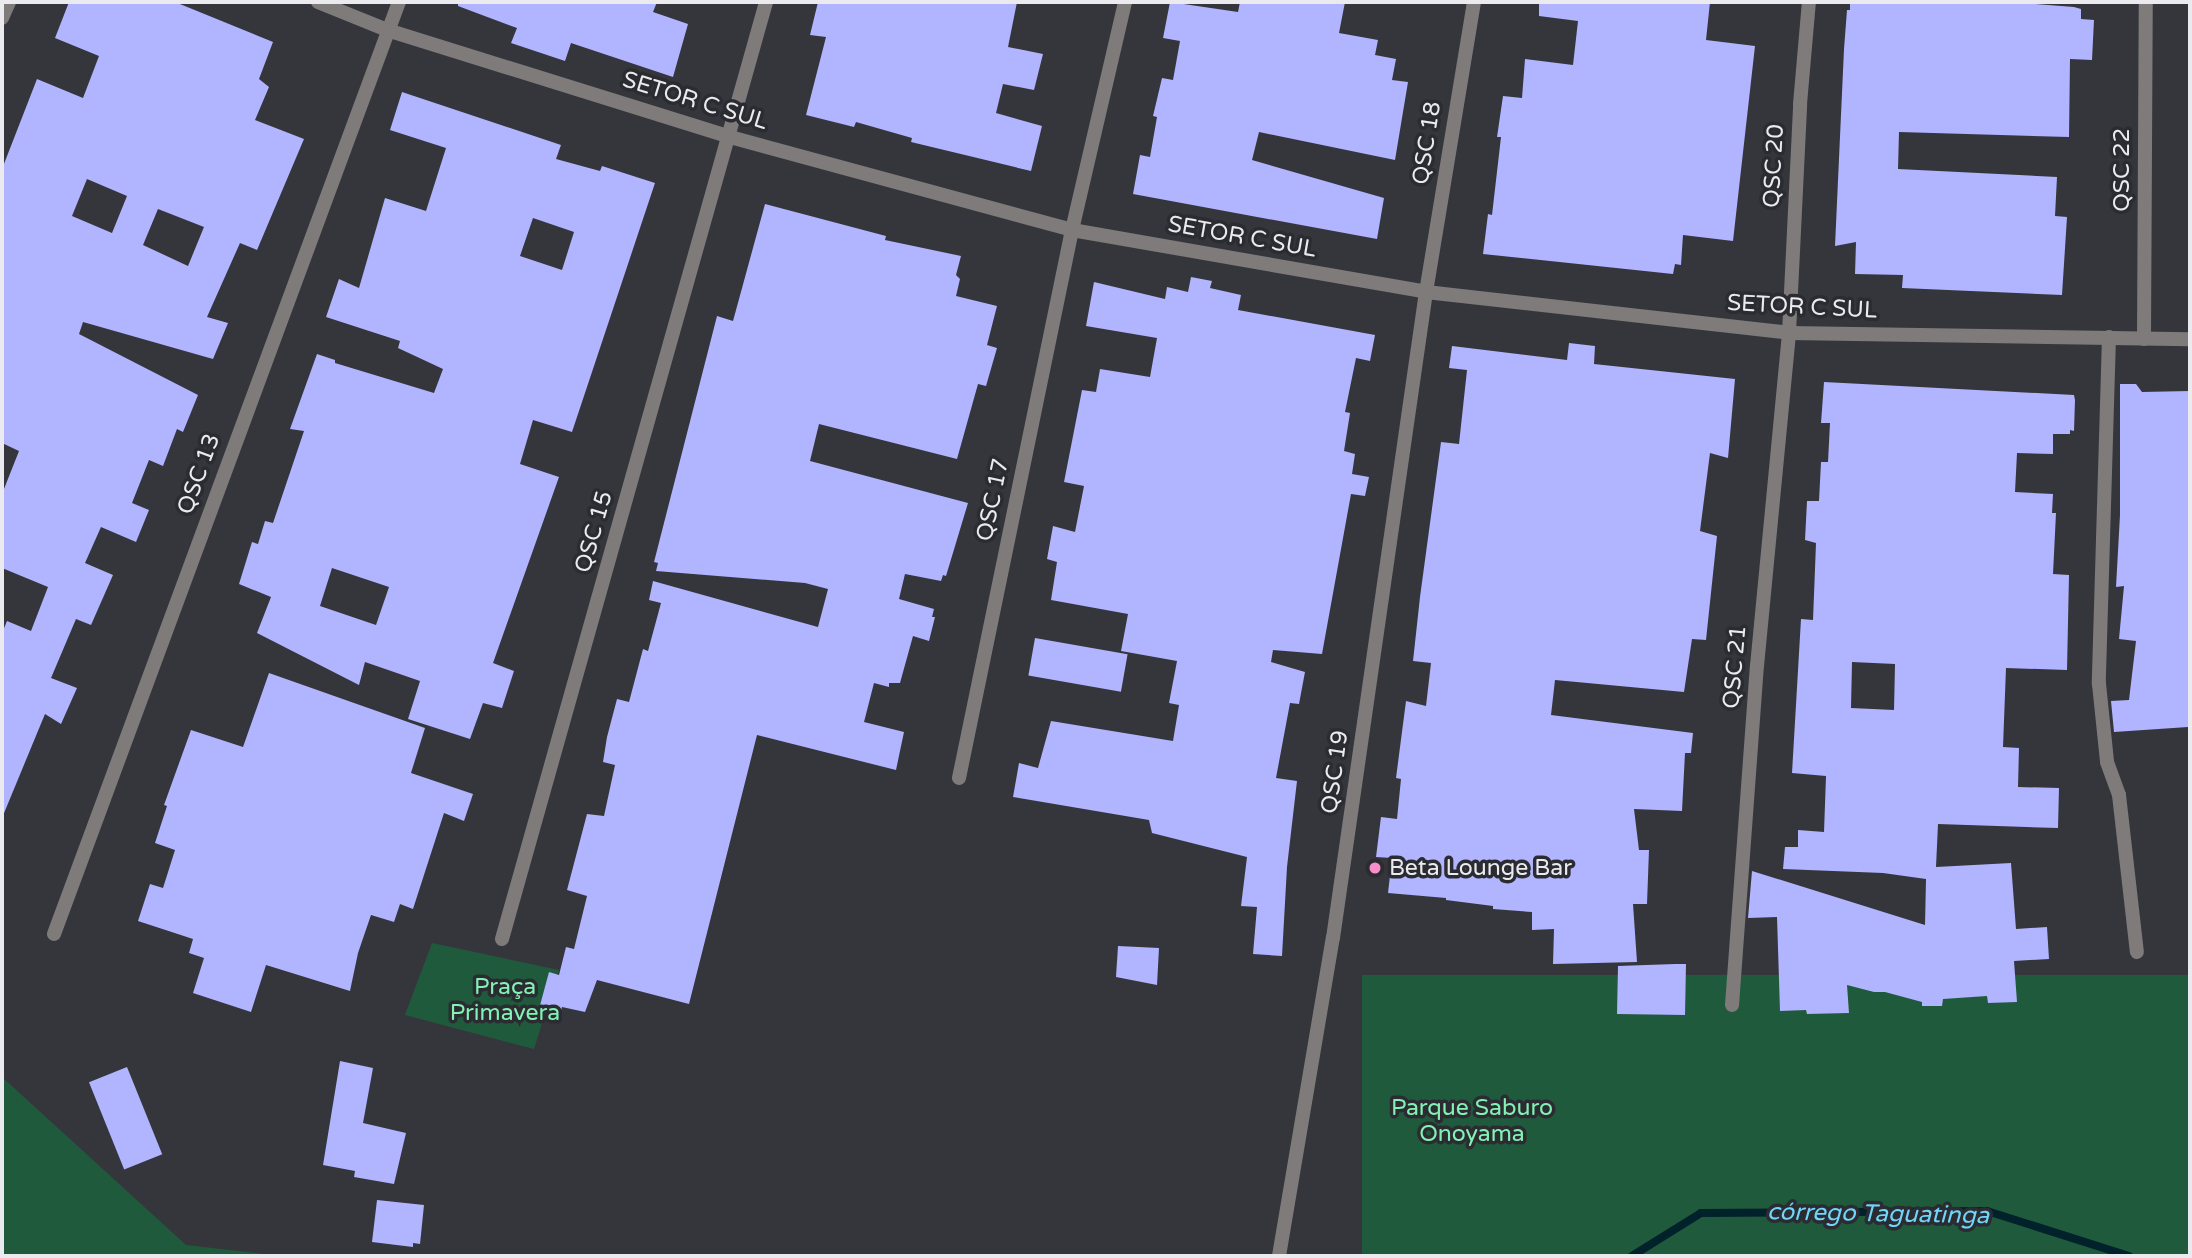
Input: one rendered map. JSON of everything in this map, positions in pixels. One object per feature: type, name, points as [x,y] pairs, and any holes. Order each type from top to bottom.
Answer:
[{"type":"street","points":[[2,18],[9,2]]},
{"type":"street","name":"SETOR C SUL","points":[[318,2],[387,30],[730,137],[1072,230],[1426,292],[1789,333],[2190,340]]},
{"type":"street","name":"QSC 13","points":[[54,934],[398,2]]},
{"type":"street","name":"QSC 15","points":[[502,939],[766,2]]},
{"type":"street","name":"QSC 17","points":[[959,778],[1072,230],[1125,2]]},
{"type":"street","name":"QSC 18","points":[[1426,292],[1474,2]]},
{"type":"street","name":"QSC 20","points":[[1789,333],[1800,104],[1809,2]]},
{"type":"street","name":"QSC 22","points":[[2144,339],[2146,2]]},
{"type":"street","name":"QSC 19","points":[[1279,1256],[1354,798],[1426,292]]},
{"type":"street","name":"QSC 21","points":[[1732,1005],[1757,667],[1789,333]]},
{"type":"street","points":[[2109,337],[2099,684],[2107,762],[2119,795],[2137,952]]},
{"type":"green space","name":"Praça Primavera","points":[[432,943],[559,970],[534,1049],[405,1015]]},
{"type":"green space","name":"Parque Saburo Onoyama","points":[[1362,975],[2190,975],[2190,1256],[1362,1256]]},
{"type":"green space","points":[[2,1077],[186,1245],[281,1256],[2,1256]]},
{"type":"building","points":[[69,2],[175,2],[273,42],[259,79],[269,87],[255,120],[304,139],[257,250],[240,243],[207,317],[228,323],[213,359],[83,322],[79,334],[198,395],[183,432],[177,429],[163,466],[149,460],[132,503],[149,510],[136,542],[101,527],[85,563],[113,575],[91,625],[76,619],[51,678],[77,688],[61,724],[45,714],[2,818],[2,633],[7,621],[31,631],[48,587],[2,568],[2,494],[19,451],[2,443],[2,169],[37,79],[83,98],[99,56],[55,38]],"holes":[[[87,179],[127,196],[112,233],[72,216]],[[158,209],[204,227],[188,266],[143,245]]]},
{"type":"building","points":[[458,2],[657,2],[653,12],[688,24],[673,77],[571,43],[565,61],[511,43],[517,28],[458,6]]},
{"type":"building","points":[[818,2],[1017,2],[1008,47],[1043,54],[1034,90],[1003,84],[996,113],[1042,126],[1031,171],[911,142],[912,138],[856,122],[854,127],[806,115],[826,37],[810,35]]},
{"type":"building","points":[[1170,2],[1238,12],[1240,2],[1345,2],[1339,33],[1378,40],[1375,55],[1396,59],[1392,80],[1408,82],[1395,160],[1259,132],[1252,160],[1384,198],[1377,239],[1133,194],[1140,155],[1150,157],[1157,117],[1153,116],[1162,78],[1173,80],[1180,41],[1163,38]]},
{"type":"building","points":[[1539,2],[1710,2],[1706,40],[1755,46],[1733,241],[1683,235],[1681,265],[1675,264],[1673,274],[1483,254],[1488,214],[1492,215],[1501,137],[1497,137],[1503,96],[1522,98],[1525,59],[1573,65],[1578,21],[1539,16]]},
{"type":"building","points":[[1850,2],[2008,2],[2074,7],[2081,9],[2081,19],[2094,20],[2092,60],[2070,59],[2069,137],[1899,132],[1898,169],[2057,177],[2055,216],[2067,217],[2062,295],[1902,288],[1903,275],[1855,274],[1856,242],[1835,246],[1844,49]]},
{"type":"building","points":[[402,92],[561,145],[556,159],[600,171],[602,166],[655,183],[572,432],[533,420],[520,464],[559,477],[493,663],[514,671],[502,708],[483,703],[470,739],[408,719],[420,681],[365,662],[359,685],[257,633],[271,597],[239,584],[252,542],[258,544],[265,521],[273,523],[304,431],[290,429],[317,354],[335,360],[335,363],[434,393],[443,369],[398,348],[400,341],[326,317],[339,279],[359,288],[385,198],[426,211],[446,148],[390,130]],"holes":[[[533,218],[574,232],[562,270],[520,256]],[[332,568],[389,587],[376,625],[320,606]]]},
{"type":"building","points":[[765,204],[886,236],[885,240],[961,256],[956,275],[960,279],[956,296],[997,306],[987,345],[997,348],[986,386],[978,384],[957,459],[819,424],[810,461],[968,503],[946,576],[943,575],[941,581],[905,574],[899,599],[934,609],[932,617],[935,617],[929,641],[913,636],[900,683],[889,683],[889,687],[874,683],[864,722],[904,732],[896,770],[757,735],[689,1004],[597,980],[585,1012],[562,1007],[560,1014],[539,1009],[549,972],[559,975],[566,947],[574,949],[587,896],[567,890],[587,814],[604,816],[615,765],[603,762],[607,737],[617,699],[629,702],[643,649],[648,651],[661,603],[649,600],[653,581],[818,627],[828,589],[805,583],[656,571],[658,563],[654,562],[717,316],[733,321]]},
{"type":"building","points":[[1191,277],[1212,281],[1210,288],[1241,295],[1238,310],[1375,335],[1370,361],[1356,358],[1345,412],[1350,413],[1344,451],[1355,454],[1352,474],[1369,477],[1365,496],[1351,494],[1322,654],[1273,650],[1271,662],[1305,672],[1299,704],[1290,703],[1276,778],[1297,781],[1287,867],[1282,956],[1253,954],[1257,907],[1241,906],[1247,857],[1152,833],[1149,820],[1013,797],[1019,763],[1038,768],[1051,721],[1173,741],[1179,705],[1169,703],[1177,661],[1121,651],[1128,614],[1051,600],[1057,562],[1047,559],[1053,526],[1075,532],[1084,486],[1064,482],[1082,390],[1096,392],[1100,369],[1150,377],[1157,338],[1086,326],[1094,282],[1165,299],[1167,287],[1188,292]]},
{"type":"building","points":[[1569,343],[1595,346],[1594,364],[1735,379],[1728,458],[1710,453],[1700,531],[1717,536],[1706,640],[1692,639],[1684,692],[1555,680],[1551,715],[1693,733],[1691,753],[1685,753],[1682,811],[1634,809],[1639,850],[1649,850],[1647,904],[1633,904],[1637,962],[1553,964],[1554,929],[1532,930],[1532,912],[1493,909],[1493,906],[1446,898],[1388,893],[1392,858],[1376,857],[1381,817],[1397,819],[1401,779],[1396,778],[1406,701],[1426,706],[1431,663],[1413,661],[1420,597],[1441,442],[1459,444],[1467,370],[1449,368],[1452,346],[1567,360]]},
{"type":"building","points":[[1824,382],[2074,395],[2074,431],[2070,430],[2070,434],[2053,434],[2053,454],[2017,453],[2015,492],[2053,494],[2052,513],[2056,513],[2053,574],[2069,575],[2067,670],[2006,668],[2003,747],[2019,748],[2018,787],[2059,788],[2058,828],[1938,824],[1936,867],[2011,863],[2016,929],[2047,927],[2049,959],[2014,961],[2017,1002],[1988,1003],[1987,996],[1943,999],[1942,1006],[1922,1006],[1922,1002],[1847,985],[1849,1013],[1807,1014],[1806,1010],[1780,1011],[1777,917],[1748,918],[1752,871],[1925,925],[1926,879],[1883,873],[1783,869],[1785,847],[1798,847],[1798,830],[1824,832],[1826,776],[1792,773],[1801,619],[1813,620],[1816,543],[1805,540],[1807,501],[1819,501],[1821,462],[1828,462],[1830,423],[1821,423]],"holes":[[[1852,662],[1895,664],[1894,710],[1851,708]]]},
{"type":"building","points":[[2120,384],[2136,384],[2142,392],[2190,391],[2188,727],[2114,732],[2111,701],[2129,700],[2136,641],[2119,639],[2124,586],[2116,587],[2120,515]]},
{"type":"building","points":[[1035,638],[1128,654],[1121,692],[1028,675]]},
{"type":"building","points":[[269,673],[425,728],[411,773],[473,794],[464,821],[444,813],[413,909],[400,904],[394,922],[371,915],[358,953],[350,991],[266,965],[251,1012],[193,993],[204,958],[189,953],[193,939],[138,921],[150,884],[163,888],[175,850],[155,843],[167,806],[164,805],[191,730],[243,747]]},
{"type":"building","points":[[1118,946],[1159,948],[1157,985],[1116,977]]},
{"type":"building","points":[[1686,964],[1685,1015],[1617,1014],[1618,966]]},
{"type":"building","points":[[340,1061],[373,1068],[363,1123],[406,1133],[394,1184],[354,1177],[355,1171],[323,1165]]},
{"type":"building","points":[[127,1067],[162,1154],[124,1170],[89,1082]]},
{"type":"building","points":[[377,1200],[424,1205],[420,1244],[413,1243],[413,1247],[372,1242]]},
{"type":"waterway","name":"córrego Taguatinga","points":[[1632,1256],[1701,1213],[1987,1211],[2129,1256]]},
{"type":"place","name":"Beta Lounge Bar","points":[[1375,868]]}]
